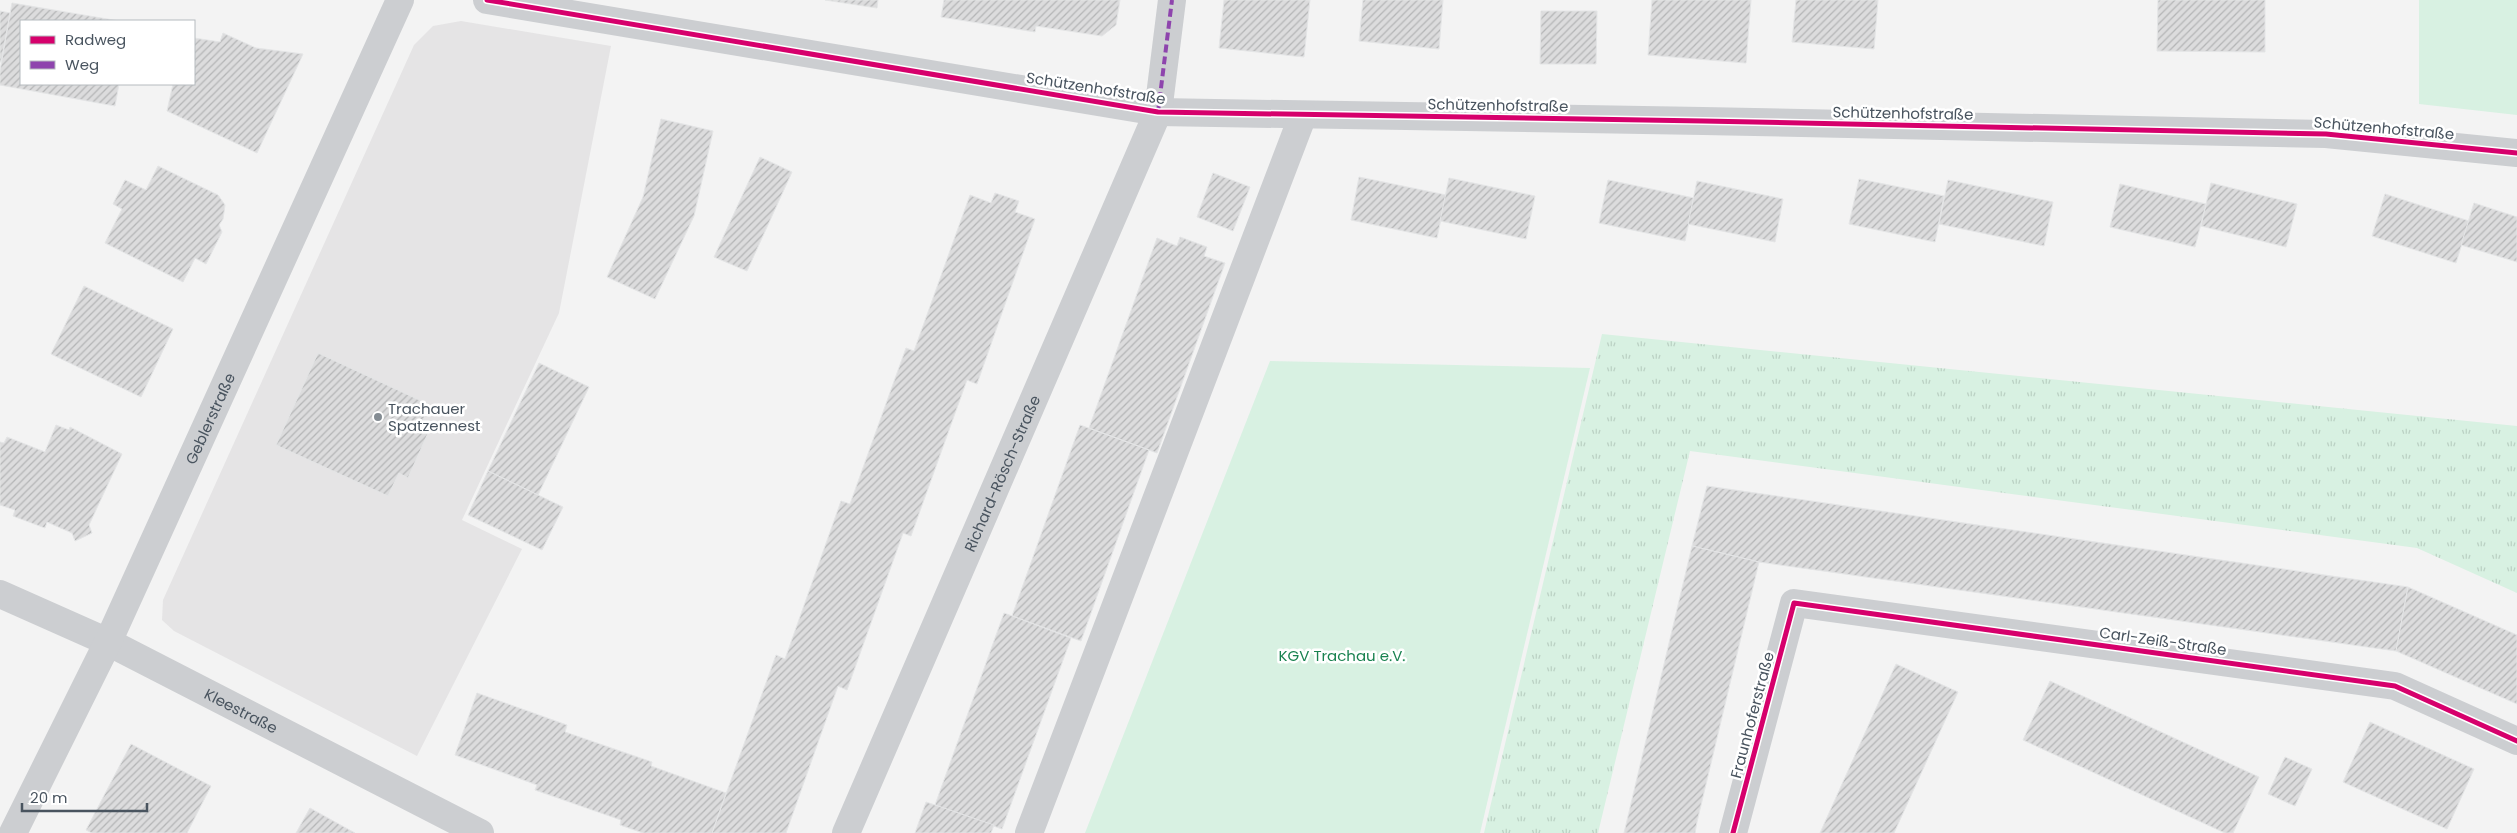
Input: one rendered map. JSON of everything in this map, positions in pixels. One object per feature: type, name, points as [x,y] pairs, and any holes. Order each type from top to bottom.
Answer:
[{"type":"street","name":"Geblerstraße","points":[[12,833],[108,642],[400,0]]},
{"type":"street","name":"Schützenhofstraße","points":[[488,0],[1158,112],[2326,134],[2517,152]]},
{"type":"street","name":"Richard-Rösch-Straße","points":[[846,833],[1158,112],[1172,0]]},
{"type":"street","points":[[1029,833],[1303,115]]},
{"type":"street","name":"Kleestraße","points":[[0,594],[108,642],[480,833]]},
{"type":"street","name":"Carl-Zeiß-Straße","points":[[1794,603],[2395,686],[2517,741]]},
{"type":"street","name":"Fraunhoferstraße","points":[[1733,833],[1794,603]]},
{"type":"shaded area","name":"Trachauer Spatzennest","points":[[461,21],[611,46],[559,313],[462,520],[522,549],[417,756],[174,631],[162,620],[163,600],[414,45],[433,26]]},
{"type":"green space","points":[[2419,0],[2517,0],[2517,115],[2419,104]]},
{"type":"green space","points":[[1602,334],[2517,426],[2517,593],[2417,548],[1690,451],[1598,833],[1484,833]]},
{"type":"green space","name":"KGV Trachau e.V.","points":[[1270,361],[1590,368],[1480,833],[1085,833]]},
{"type":"building","points":[[825,0],[878,0],[877,8]]},
{"type":"building","points":[[944,0],[1120,0],[1116,25],[1102,36],[1036,26],[1035,32],[941,17]]},
{"type":"building","points":[[1224,0],[1310,0],[1304,57],[1219,48]]},
{"type":"building","points":[[1363,0],[1443,0],[1439,49],[1359,41]]},
{"type":"building","points":[[1652,0],[1751,0],[1746,63],[1648,55]]},
{"type":"building","points":[[1796,0],[1878,0],[1874,49],[1792,42]]},
{"type":"building","points":[[2158,0],[2265,0],[2265,52],[2157,51]]},
{"type":"building","points":[[12,3],[113,20],[20,20],[20,85],[119,85],[115,106],[0,85],[0,71]]},
{"type":"building","points":[[0,11],[10,13],[1,62],[0,62]]},
{"type":"building","points":[[1541,11],[1597,11],[1596,64],[1540,64]]},
{"type":"building","points":[[223,33],[256,48],[303,54],[257,153],[167,111],[173,85],[195,85],[195,38],[220,42]]},
{"type":"building","points":[[661,119],[713,131],[694,216],[655,299],[607,277],[643,197]]},
{"type":"building","points":[[760,157],[792,172],[747,271],[714,257]]},
{"type":"building","points":[[158,166],[218,195],[225,205],[223,219],[219,225],[222,232],[206,264],[195,258],[183,282],[105,243],[122,209],[113,204],[125,180],[146,190]]},
{"type":"building","points":[[1213,173],[1250,187],[1233,231],[1197,217]]},
{"type":"building","points":[[1359,177],[1446,195],[1437,238],[1351,220]]},
{"type":"building","points":[[1449,178],[1535,196],[1526,239],[1440,221]]},
{"type":"building","points":[[1859,179],[1944,196],[1935,242],[1849,224]]},
{"type":"building","points":[[1608,180],[1694,198],[1685,241],[1599,223]]},
{"type":"building","points":[[1948,180],[2053,202],[2044,246],[1939,224]]},
{"type":"building","points":[[1697,181],[1783,199],[1775,242],[1688,224]]},
{"type":"building","points":[[2211,183],[2297,204],[2286,247],[2201,226]]},
{"type":"building","points":[[2120,184],[2206,204],[2195,247],[2110,227]]},
{"type":"building","points":[[995,193],[1019,201],[1015,212],[1035,219],[977,384],[967,380],[911,536],[903,533],[847,690],[838,686],[786,833],[712,833],[776,655],[785,659],[841,501],[850,504],[906,348],[914,351],[970,195],[991,203]]},
{"type":"building","points":[[2385,194],[2469,221],[2456,263],[2372,236]]},
{"type":"building","points":[[2474,203],[2517,217],[2517,262],[2461,245]]},
{"type":"building","points":[[1180,237],[1207,247],[1204,256],[1225,263],[1157,453],[1089,428],[1157,238],[1177,246]]},
{"type":"building","points":[[84,286],[173,329],[141,397],[51,354]]},
{"type":"building","points":[[318,353],[430,405],[420,427],[429,431],[408,478],[399,473],[388,496],[276,445]]},
{"type":"building","points":[[539,363],[589,387],[538,495],[488,471]]},
{"type":"building","points":[[56,425],[69,430],[70,427],[122,454],[89,525],[92,533],[75,541],[72,533],[47,522],[45,528],[13,516],[15,510],[0,505],[0,442],[4,443],[7,437],[45,452]]},
{"type":"building","points":[[1080,425],[1149,450],[1081,641],[1012,616]]},
{"type":"building","points":[[488,471],[563,507],[542,550],[468,515]]},
{"type":"building","points":[[1707,486],[2408,587],[2396,651],[1759,562],[1692,546]]},
{"type":"building","points":[[1692,546],[1759,562],[1695,833],[1624,833]]},
{"type":"building","points":[[2408,587],[2517,635],[2517,704],[2396,651]]},
{"type":"building","points":[[1004,613],[1071,638],[1002,829],[935,805]]},
{"type":"building","points":[[1896,664],[1958,692],[1894,833],[1820,833]]},
{"type":"building","points":[[2050,681],[2259,777],[2233,833],[2225,833],[2023,740]]},
{"type":"building","points":[[477,693],[567,725],[565,732],[652,762],[651,766],[726,793],[712,833],[643,833],[620,825],[621,820],[535,790],[537,785],[455,755]]},
{"type":"building","points":[[2370,722],[2474,769],[2447,829],[2343,782]]},
{"type":"building","points":[[131,744],[211,786],[187,833],[92,833],[86,830]]},
{"type":"building","points":[[2285,757],[2312,769],[2295,806],[2268,794]]},
{"type":"building","points":[[926,802],[994,825],[991,833],[915,833]]},
{"type":"building","points":[[310,808],[355,833],[296,833]]},
{"type":"marked path","points":[[1158,112],[1172,0]]},
{"type":"cycle path","points":[[487,0],[1158,112],[2326,134],[2517,153]]},
{"type":"cycle path","points":[[1733,833],[1794,603],[2395,686],[2517,741]]},
{"type":"place","name":"Trachauer Spatzennest","points":[[378,417]]}]
